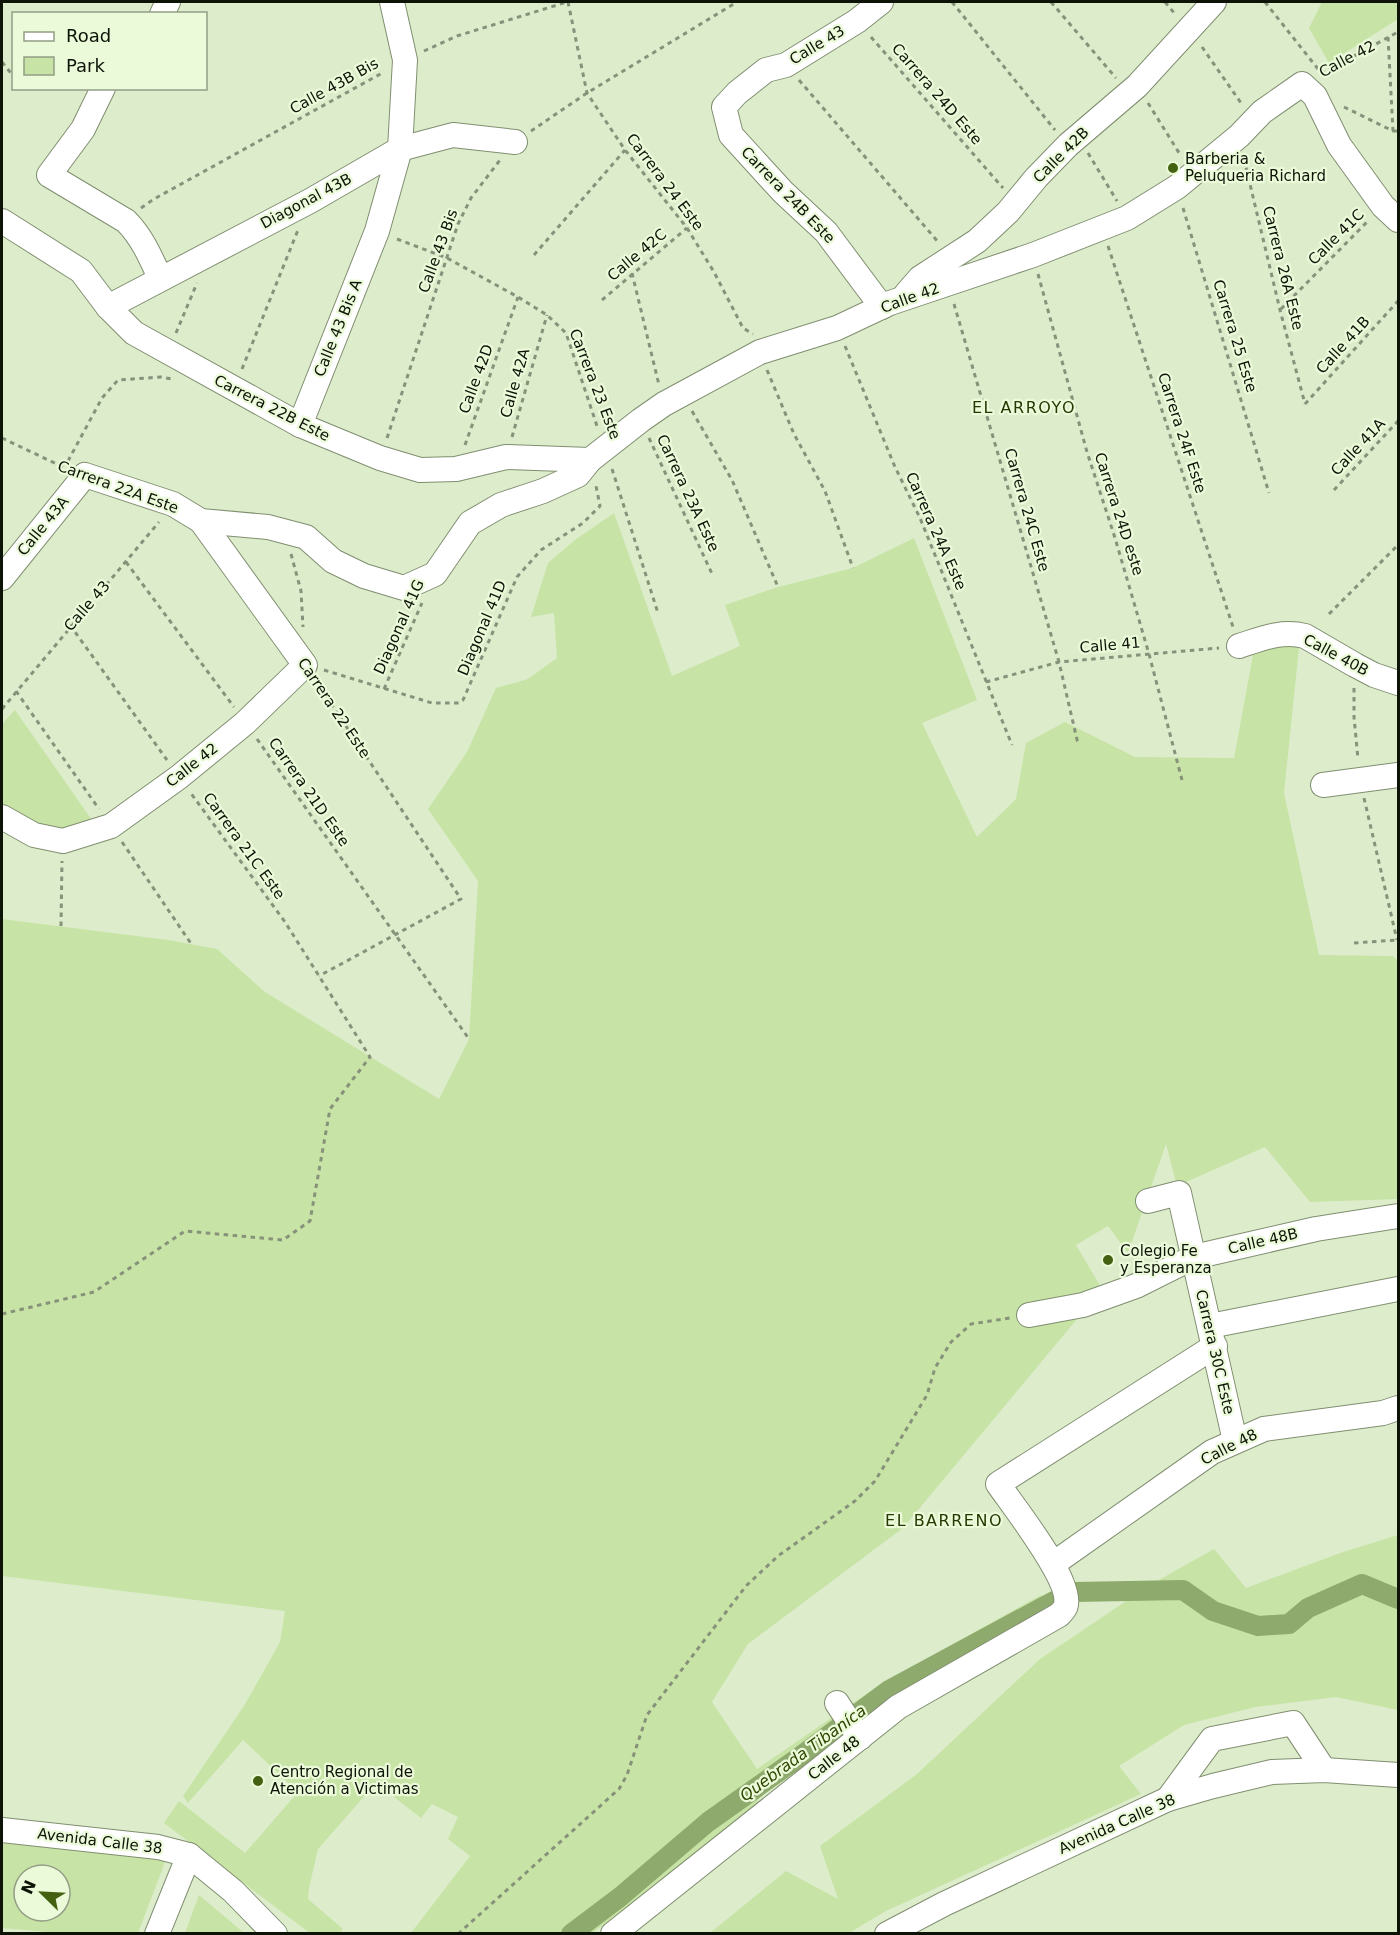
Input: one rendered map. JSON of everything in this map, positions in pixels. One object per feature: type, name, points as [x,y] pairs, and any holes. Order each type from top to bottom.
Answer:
[{"type":"street","name":"Calle 43 Bis A","points":[[300,425],[377,231],[400,149],[405,60],[392,2]]},
{"type":"street","name":"Calle 43","points":[[724,107],[737,93],[766,70],[786,65],[857,21],[881,2]]},
{"type":"street","name":"Calle 42B","points":[[892,303],[920,278],[977,241],[1016,203],[1073,141],[1133,90],[1214,2]]},
{"type":"street","name":"Calle 42","points":[[435,574],[470,523],[501,505],[543,491],[578,475],[598,454],[641,420],[673,400],[760,352],[837,328],[892,303],[1033,255],[1127,218],[1185,180],[1246,128],[1312,79]]},
{"type":"street","points":[[1312,79],[1315,96],[1339,145],[1391,213]]},
{"type":"street","points":[[103,90],[83,129],[49,175],[126,220],[144,244],[160,278]]},
{"type":"street","name":"Carrera 24B Este","points":[[724,107],[731,135],[783,192],[826,232],[892,303]]},
{"type":"street","name":"Diagonal 43B","points":[[108,307],[310,201],[400,149],[453,135],[514,142]]},
{"type":"street","name":"Carrera 22B Este","points":[[2,220],[81,272],[108,307],[134,333],[300,425],[380,458],[420,470],[456,470],[506,458],[598,454]]},
{"type":"street","name":"Carrera 22A Este","points":[[75,471],[173,504],[201,521],[285,531],[306,537],[333,561],[364,576],[404,588],[435,574]]},
{"type":"street","name":"Calle 43A","points":[[2,578],[75,471]]},
{"type":"street","name":"Carrera 22 Este","points":[[201,521],[305,665]]},
{"type":"street","name":"Calle 40B","points":[[1239,646],[1278,634],[1293,633],[1305,636],[1374,675],[1398,683]]},
{"type":"street","name":"Calle 42","points":[[63,841],[111,826],[179,777],[245,723],[305,665]]},
{"type":"street","points":[[1323,785],[1398,775]]},
{"type":"street","points":[[2,817],[34,835],[63,841]]},
{"type":"street","name":"Carrera 30C Este","points":[[1148,1202],[1179,1193],[1235,1441]]},
{"type":"street","name":"Calle 48B","points":[[1029,1315],[1083,1305],[1136,1286],[1194,1257],[1316,1228],[1398,1216]]},
{"type":"street","points":[[1053,1564],[998,1484],[1212,1336],[1398,1289]]},
{"type":"street","name":"Calle 48","points":[[613,1934],[898,1707],[1059,1615],[1064,1610],[1065,1594],[1053,1564],[1212,1452],[1264,1429],[1383,1413],[1398,1408]]},
{"type":"street","points":[[837,1703],[860,1738]]},
{"type":"street","points":[[1168,1799],[1212,1739],[1293,1723],[1324,1770]]},
{"type":"street","name":"Avenida Calle 38","points":[[887,1934],[944,1904],[1168,1799],[1272,1772],[1324,1770],[1398,1776]]},
{"type":"street","name":"Avenida Calle 38","points":[[2,1830],[158,1846],[189,1855],[233,1891],[275,1934]]},
{"type":"street","points":[[157,1934],[189,1855]]},
{"type":"path","name":"Calle 43B Bis","points":[[126,220],[154,199],[405,60],[457,36],[567,2]]},
{"type":"path","name":"Carrera 24 Este","points":[[567,2],[587,93],[624,150],[687,228],[714,272],[743,328],[754,334],[788,342]]},
{"type":"path","name":"Calle 43 Bis","points":[[380,458],[458,224],[471,198],[514,142],[587,93],[737,2]]},
{"type":"path","points":[[952,2],[1073,141],[1127,218]]},
{"type":"path","name":"Carrera 25 Este","points":[[1051,2],[1133,90],[1185,180],[1269,493]]},
{"type":"path","points":[[1165,2],[1189,30],[1246,128]]},
{"type":"path","points":[[1265,2],[1312,79]]},
{"type":"path","name":"Carrera 24D Este","points":[[857,21],[1016,203]]},
{"type":"path","name":"Calle 42","points":[[1312,79],[1398,32]]},
{"type":"path","points":[[1388,37],[1393,131]]},
{"type":"path","points":[[2,62],[12,74]]},
{"type":"path","points":[[786,65],[952,258]]},
{"type":"path","points":[[1341,106],[1393,131],[1398,130]]},
{"type":"path","name":"Carrera 26A Este","points":[[1246,128],[1280,310],[1305,404]]},
{"type":"path","points":[[534,255],[624,150]]},
{"type":"path","points":[[234,389],[310,201]]},
{"type":"path","name":"Calle 41C","points":[[1280,310],[1391,213]]},
{"type":"path","name":"Carrera 24F Este","points":[[1101,227],[1239,646]]},
{"type":"path","name":"Calle 42C","points":[[602,300],[687,228]]},
{"type":"path","name":"Carrera 23 Este","points":[[377,231],[447,258],[547,315],[566,333],[592,412],[598,454],[658,613]]},
{"type":"path","name":"Carrera 24D este","points":[[1033,255],[1087,452],[1149,654],[1182,780]]},
{"type":"path","points":[[632,273],[673,400],[732,480],[778,587]]},
{"type":"path","points":[[168,352],[198,282]]},
{"type":"path","name":"Carrera 24C Este","points":[[949,284],[1059,662],[1078,744]]},
{"type":"path","name":"Calle 42D","points":[[456,470],[518,297]]},
{"type":"path","name":"Calle 41B","points":[[1305,404],[1398,301]]},
{"type":"path","name":"Calle 42A","points":[[506,458],[547,315]]},
{"type":"path","name":"Carrera 24A Este","points":[[837,328],[895,466],[920,518],[1012,745]]},
{"type":"path","points":[[760,352],[794,434],[825,491],[853,568]]},
{"type":"path","points":[[75,471],[102,398],[118,380]]},
{"type":"path","name":"Carrera 23A Este","points":[[641,420],[713,576]]},
{"type":"path","name":"Calle 41A","points":[[1334,490],[1398,421]]},
{"type":"path","name":"Carrera 22A Este","points":[[2,440],[75,471]]},
{"type":"path","name":"Diagonal 41D","points":[[384,689],[432,703],[459,703],[463,700],[517,577],[541,550],[583,523],[600,506],[598,454]]},
{"type":"path","name":"Calle 43","points":[[2,709],[173,504]]},
{"type":"path","points":[[285,531],[301,591],[303,633]]},
{"type":"path","points":[[1329,614],[1398,545]]},
{"type":"path","name":"Carrera 21D Este","points":[[126,562],[245,723],[469,1039]]},
{"type":"path","name":"Diagonal 41G","points":[[384,689],[435,574]]},
{"type":"path","name":"Carrera 21C Este","points":[[2,1314],[94,1292],[185,1231],[283,1239],[310,1221],[330,1108],[370,1057],[285,922],[70,626]]},
{"type":"path","name":"Calle 41","points":[[986,682],[1059,662],[1239,646]]},
{"type":"path","points":[[305,665],[384,689]]},
{"type":"path","name":"Carrera 22 Este","points":[[305,665],[461,899],[395,936]]},
{"type":"path","points":[[1354,943],[1397,941],[1360,780],[1354,717],[1355,665]]},
{"type":"path","points":[[61,926],[63,841]]},
{"type":"path","points":[[319,976],[395,936]]},
{"type":"path","points":[[458,1934],[619,1789],[627,1775],[647,1715],[746,1586],[778,1556],[855,1501],[875,1481],[927,1395],[934,1368],[951,1342],[971,1324],[1029,1315]]},
{"type":"green space","points":[[1322,2],[1398,2],[1398,19],[1329,63],[1309,28]]},
{"type":"green space","points":[[614,513],[672,676],[740,646],[725,605],[778,587],[853,568],[914,538],[977,700],[922,723],[977,837],[1016,799],[1026,743],[1065,722],[1135,757],[1234,758],[1255,644],[1300,638],[1284,793],[1319,955],[1393,956],[1398,961],[1398,1199],[1310,1202],[1265,1147],[1177,1186],[1166,1144],[1128,1253],[1108,1226],[1076,1245],[1102,1289],[903,1528],[748,1644],[712,1702],[757,1769],[878,1686],[1041,1595],[1054,1607],[942,1667],[763,1793],[752,1810],[634,1904],[592,1933],[411,1933],[470,1856],[448,1839],[458,1817],[432,1804],[421,1818],[376,1783],[318,1849],[309,1888],[308,1899],[343,1929],[340,1933],[311,1934],[164,1823],[179,1801],[245,1853],[298,1792],[243,1740],[188,1803],[183,1796],[244,1706],[280,1642],[285,1611],[2,1576],[2,919],[168,940],[217,949],[265,992],[439,1099],[469,1039],[478,881],[428,809],[467,752],[496,688],[528,679],[557,658],[554,613],[531,617],[548,563],[575,540]]},
{"type":"green space","points":[[15,710],[94,823],[70,830],[45,828],[2,805],[2,724]]},
{"type":"green space","points":[[1398,1535],[1398,1710],[1336,1697],[1255,1707],[1184,1725],[1119,1766],[1141,1794],[886,1911],[849,1933],[710,1933],[786,1871],[838,1899],[820,1846],[917,1774],[1040,1659],[1150,1585],[1214,1549],[1246,1588],[1343,1552]]},
{"type":"green space","points":[[2,1843],[167,1857],[138,1933],[60,1933],[2,1928]]},
{"type":"green space","points":[[199,1895],[244,1933],[185,1933]]},
{"type":"waterway","name":"Quebrada Tibaníca","points":[[1074,1592],[1183,1590],[1213,1611],[1258,1626],[1289,1624],[1308,1608],[1362,1584],[1398,1599]]},
{"type":"waterway","name":"Quebrada Tibaníca","points":[[571,1934],[620,1897],[708,1822],[889,1690],[1054,1601]]},
{"type":"place","name":"Barberia & Peluqueria Richard","points":[[1173,168]]},
{"type":"place","name":"Colegio Fe y Esperanza","points":[[1108,1260]]},
{"type":"place","name":"Centro Regional de Atención a Victimas","points":[[258,1781]]},
{"type":"district","name":"EL ARROYO","points":[[1024,407]]},
{"type":"district","name":"EL BARRENO","points":[[944,1520]]}]
